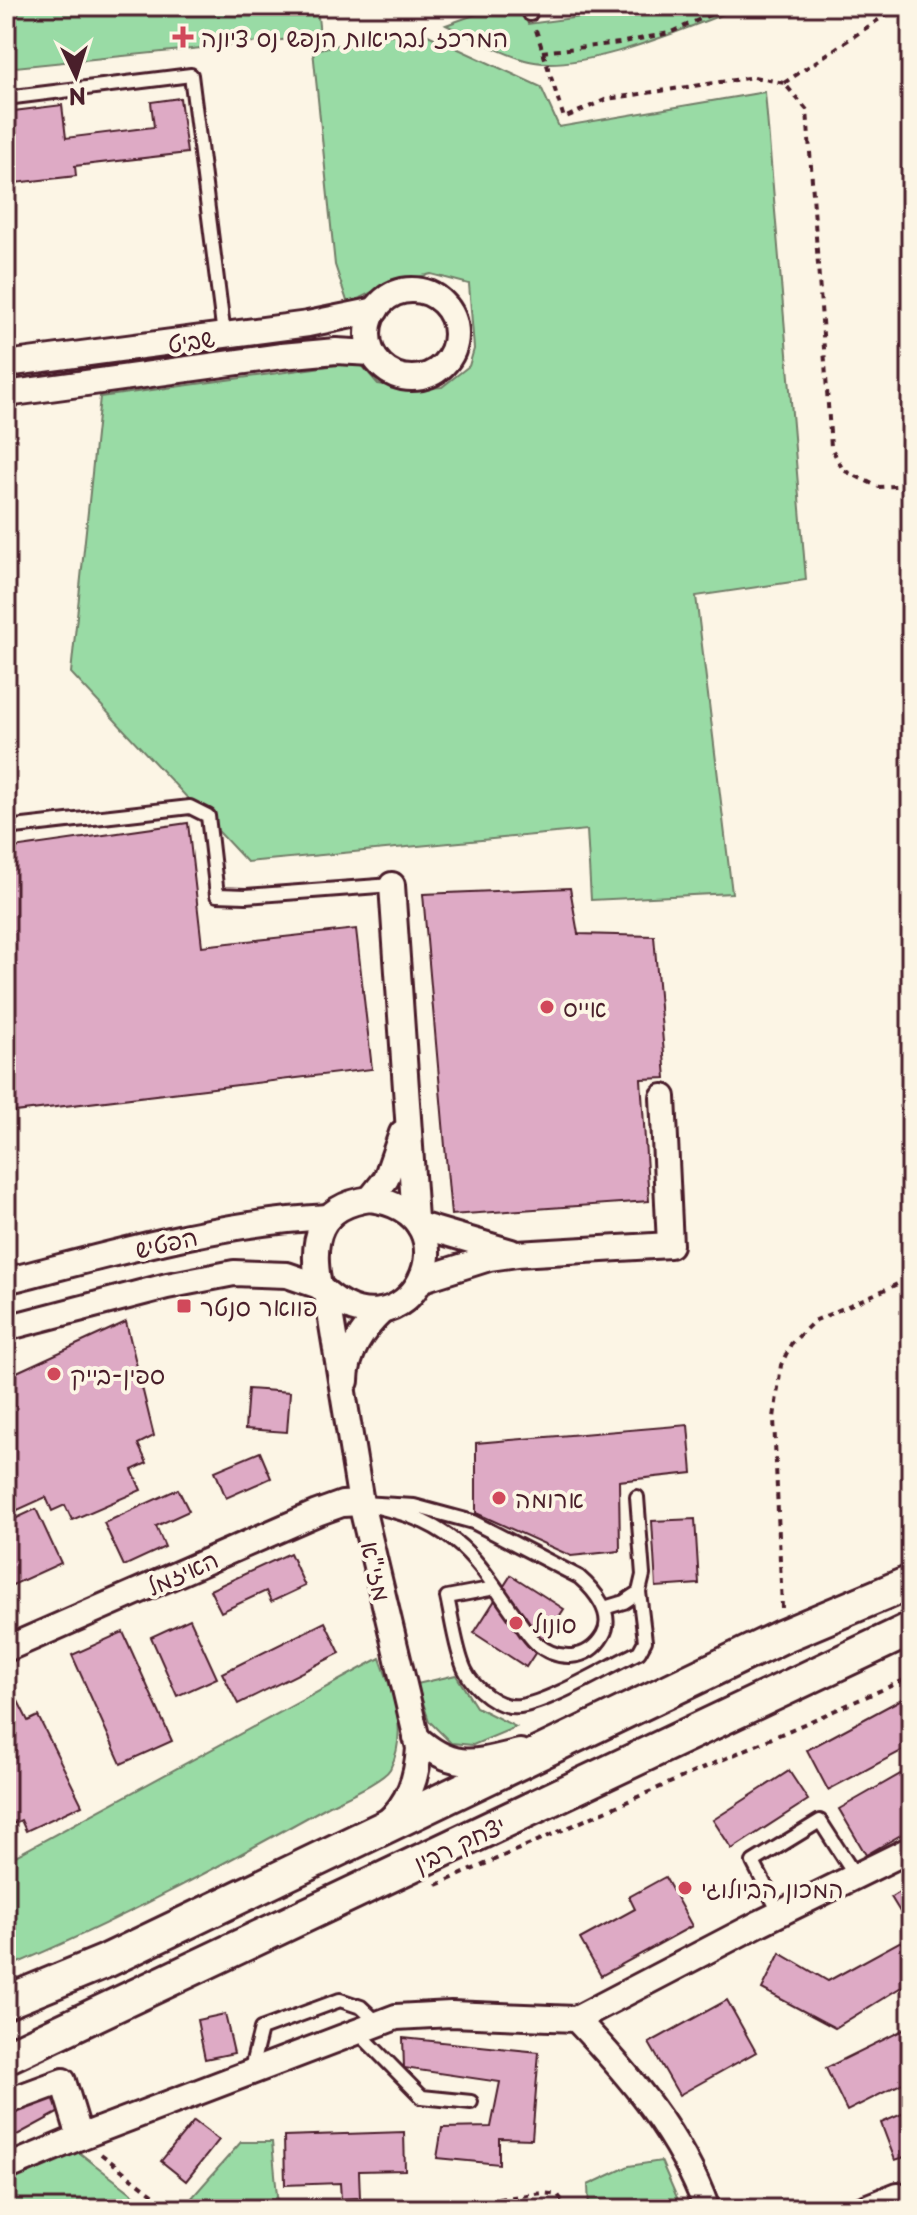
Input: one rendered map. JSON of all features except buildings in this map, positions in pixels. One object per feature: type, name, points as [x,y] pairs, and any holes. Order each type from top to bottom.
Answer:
[{"type":"main road","name":"יצחק רבין","points":[[6,2002],[106,1961],[783,1636],[911,1582]]},
{"type":"main road","name":"יצחק רבין","points":[[6,2057],[911,1629]]},
{"type":"street","points":[[409,290],[426,292],[441,301],[451,314],[456,331],[454,348],[445,363],[432,374],[415,378],[397,376],[383,367],[372,353],[368,337],[370,320],[392,295],[409,290]]},
{"type":"street","name":"שביט","points":[[6,364],[308,324],[376,310]]},
{"type":"street","name":"שביט","points":[[6,394],[282,356],[336,351],[372,353]]},
{"type":"street","points":[[392,885],[406,1119],[417,1222]]},
{"type":"street","points":[[423,1279],[489,1258],[517,1254],[670,1245],[663,1097]]},
{"type":"street","points":[[370,1199],[386,1179],[406,1119]]},
{"type":"street","points":[[370,1199],[387,1201],[402,1208],[417,1222],[427,1242],[428,1260],[423,1279],[399,1305],[382,1311],[352,1309],[323,1290],[314,1248],[319,1232],[339,1208],[370,1199]]},
{"type":"street","name":"הפטיש","points":[[6,1281],[187,1236],[271,1221],[329,1217]]},
{"type":"street","points":[[417,1222],[467,1241],[517,1254]]},
{"type":"street","name":"הפטיש","points":[[6,1328],[167,1286],[234,1273],[287,1275],[323,1290]]},
{"type":"street","name":"מזי\"א","points":[[323,1290],[346,1403],[361,1503],[419,1748],[411,1788],[397,1811],[378,1829]]},
{"type":"street","name":"מזי\"א","points":[[346,1403],[346,1374],[352,1353],[366,1329],[382,1311]]},
{"type":"street","name":"האיזמל","points":[[6,1649],[317,1513],[342,1504],[361,1503]]},
{"type":"street","points":[[416,1737],[442,1757],[459,1763],[476,1762],[561,1742]]},
{"type":"street","points":[[6,2168],[396,2017],[451,2014],[576,2019],[911,1849]]},
{"type":"street","points":[[576,2019],[658,2112],[699,2187],[707,2209]]},
{"type":"street","points":[[6,2102],[63,2081],[80,2137]]},
{"type":"street","points":[[863,2209],[898,2195]]},
{"type":"lane","points":[[6,98],[191,75],[224,335]]},
{"type":"lane","points":[[6,828],[190,807],[208,816],[217,895],[246,896],[392,885]]},
{"type":"lane","points":[[495,1588],[447,1597],[464,1669],[478,1688],[501,1704],[518,1706],[545,1698],[639,1652],[645,1641],[639,1592],[643,1575],[637,1497]]},
{"type":"lane","points":[[361,1503],[414,1506],[473,1522],[579,1577],[594,1590],[604,1608],[607,1628],[598,1644],[580,1656],[550,1653],[534,1642],[459,1544],[436,1527],[409,1514],[361,1503]]},
{"type":"lane","points":[[604,1608],[624,1602],[639,1592]]},
{"type":"lane","points":[[780,1914],[753,1862],[820,1821],[856,1877]]},
{"type":"lane","points":[[250,2073],[261,2029],[340,2000],[361,2007],[369,2028],[422,2097],[471,2102]]},
{"type":"path","points":[[542,52],[619,43],[669,33],[730,6]]},
{"type":"path","points":[[784,83],[887,14],[911,6]]},
{"type":"path","points":[[530,10],[564,118],[607,99],[754,77],[784,83],[807,110],[831,447],[843,470],[855,476],[879,487],[911,485]]},
{"type":"path","points":[[783,1636],[774,1418],[781,1365],[791,1344],[814,1321],[911,1278]]},
{"type":"path","points":[[428,1890],[911,1677]]},
{"type":"path","points":[[80,2137],[172,2209]]},
{"type":"path","points":[[428,2209],[542,2193],[558,2195],[568,2209]]},
{"type":"green space","points":[[6,6],[317,6],[320,36],[6,68]]},
{"type":"green space","points":[[499,6],[522,6],[528,24],[580,17],[610,6],[744,6],[604,55],[547,63],[515,57],[446,25]]},
{"type":"green space","points":[[417,30],[541,87],[559,127],[765,92],[806,580],[696,596],[732,893],[591,900],[587,830],[247,862],[71,673],[100,397],[359,362],[378,384],[415,389],[442,387],[469,366],[474,349],[469,284],[431,274],[390,283],[348,304],[335,265],[313,50]]},
{"type":"green space","points":[[380,1658],[394,1699],[399,1727],[396,1755],[386,1774],[169,1892],[6,1968],[6,1861]]},
{"type":"green space","points":[[456,1675],[476,1707],[516,1727],[473,1745],[451,1743],[429,1721],[417,1684]]},
{"type":"green space","points":[[241,2142],[272,2142],[278,2206],[379,2204],[380,2209],[182,2209]]},
{"type":"green space","points":[[72,2147],[152,2209],[43,2209],[39,2206],[36,2209],[6,2209],[6,2178]]},
{"type":"green space","points":[[661,2161],[682,2209],[589,2209],[588,2185],[629,2166]]},
{"type":"place","name":"המרכז לבריאות הנפש נס ציונה","points":[[183,37]]},
{"type":"place","name":"אייס","points":[[547,1007]]},
{"type":"place","name":"פוואר סנטר","points":[[184,1306]]},
{"type":"place","name":"ספין-בייק","points":[[54,1374]]},
{"type":"place","name":"ארומה","points":[[499,1498]]},
{"type":"place","name":"סונול","points":[[516,1623]]},
{"type":"place","name":"המכון הביולוגי","points":[[685,1888]]}]
